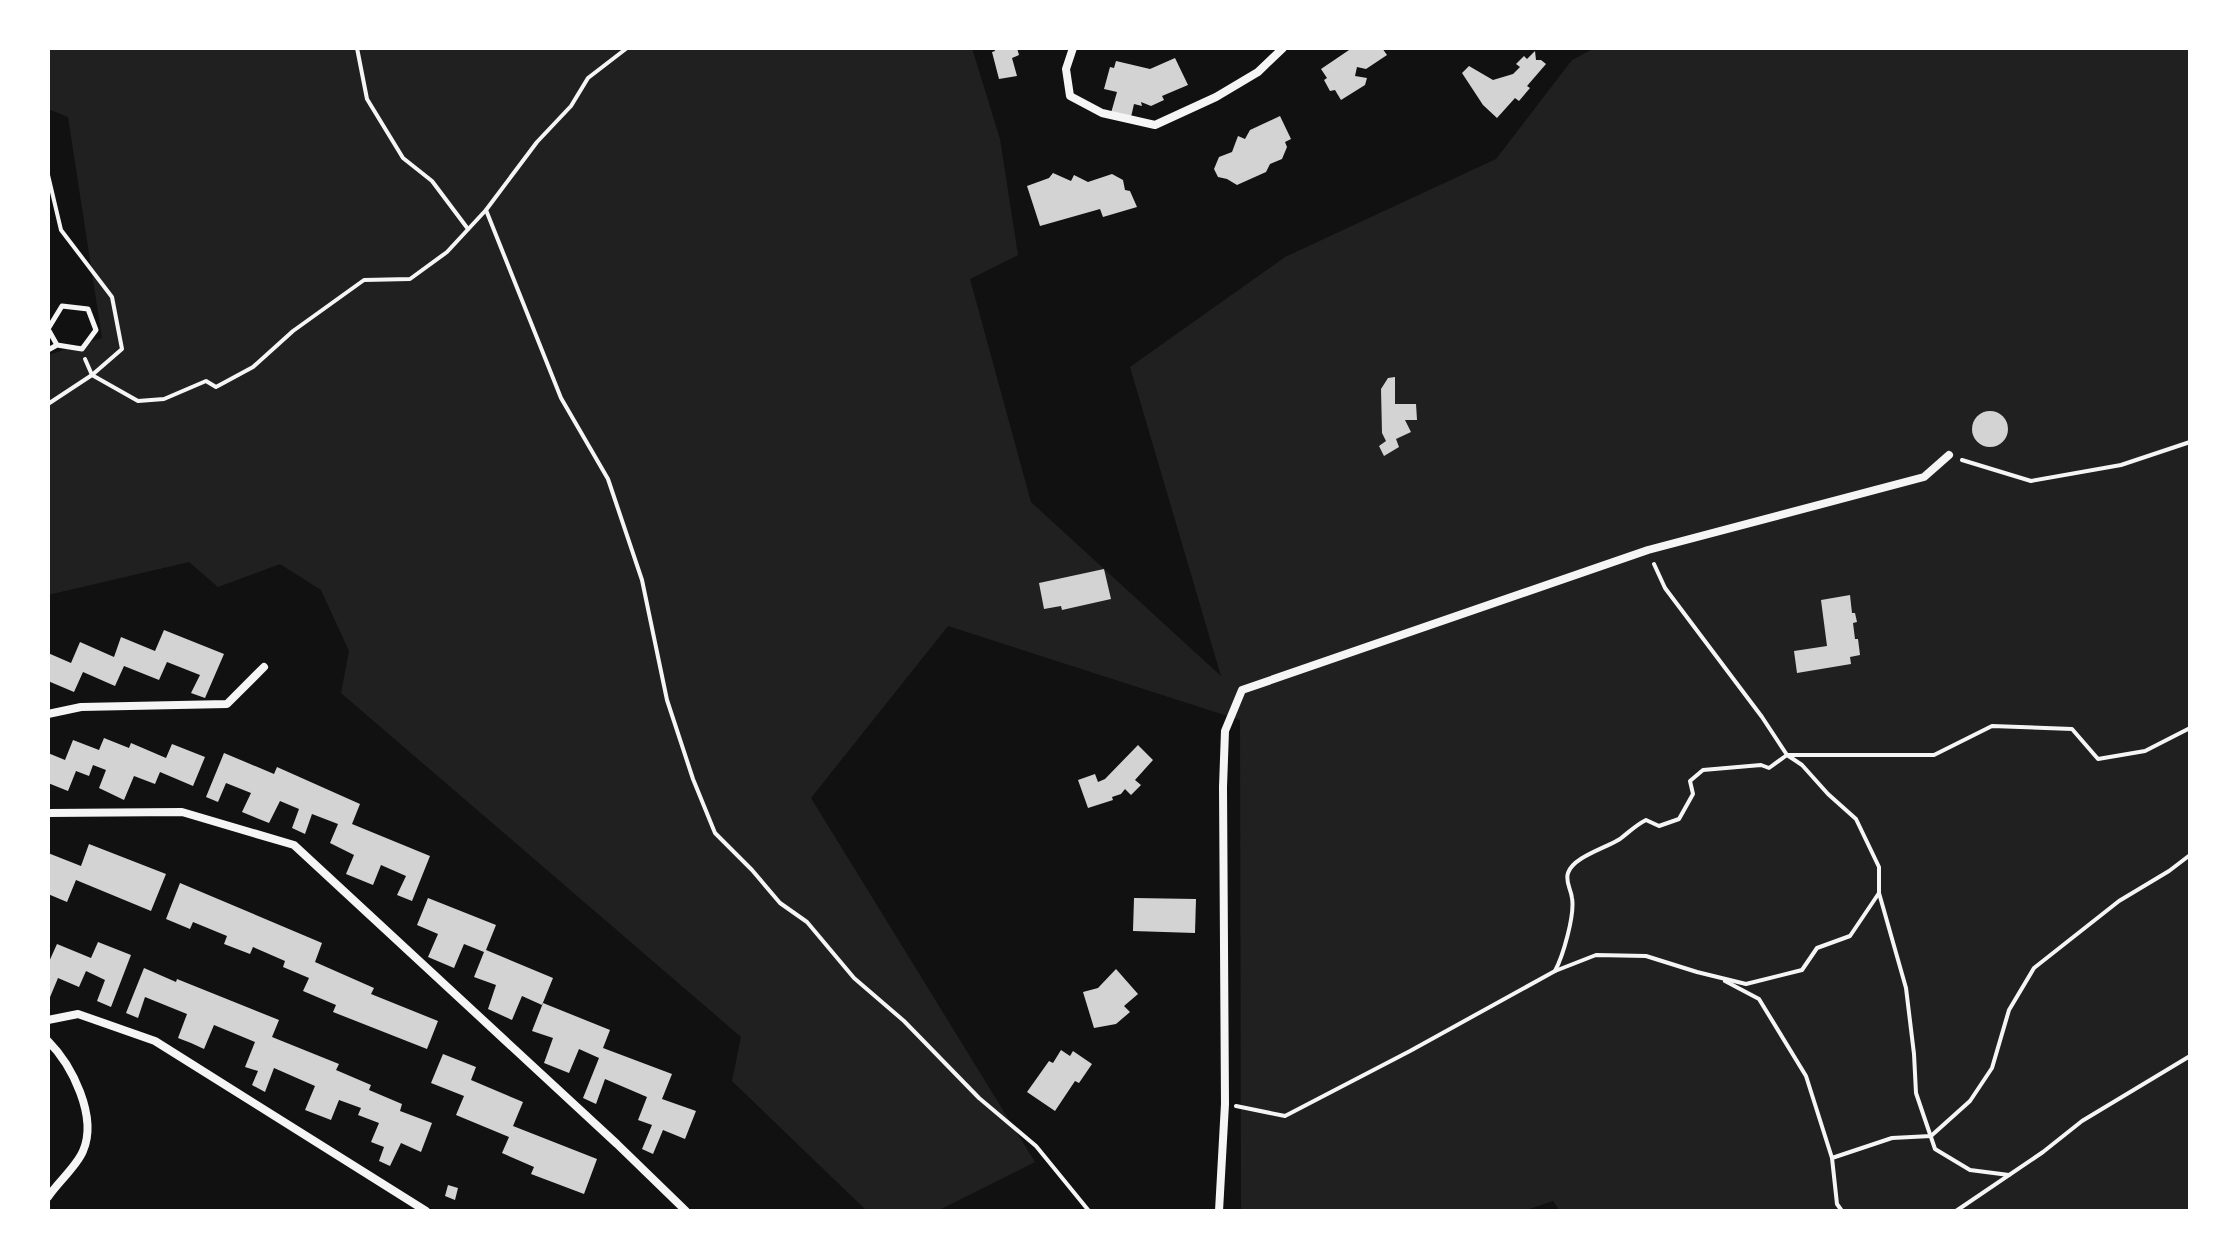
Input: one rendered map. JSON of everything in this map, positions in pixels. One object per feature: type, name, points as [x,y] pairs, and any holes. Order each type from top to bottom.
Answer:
[{"type":"street","points":[[1073,48],[1066,69],[1070,96],[1102,113],[1155,125],[1216,97],[1258,72],[1283,48]]},
{"type":"street","points":[[1219,1211],[1225,1104],[1224,745],[1225,731],[1242,690],[1648,550],[1924,477],[1949,455]]},
{"type":"street","points":[[48,714],[81,707],[227,704],[264,667]]},
{"type":"street","points":[[48,813],[182,812],[294,845],[686,1211]]},
{"type":"street","points":[[48,1020],[78,1014],[155,1041],[426,1211]]},
{"type":"street","points":[[48,1041],[77,1084],[89,1122],[83,1152],[49,1194]]},
{"type":"lane","points":[[48,350],[57,345],[82,349],[96,330],[88,309],[62,306],[48,329],[57,345]]},
{"type":"path","points":[[357,48],[367,99],[403,158],[432,181],[468,229]]},
{"type":"path","points":[[92,375],[138,401],[164,399],[206,381],[216,387],[253,367],[293,331],[364,280],[410,279],[447,252],[486,210],[537,142],[571,106],[588,78],[627,48]]},
{"type":"path","points":[[48,175],[61,230],[112,297],[122,349],[92,375],[48,404]]},
{"type":"path","points":[[486,210],[561,398],[608,479],[642,580],[667,700],[715,833],[780,903],[807,922],[854,978],[904,1021],[979,1098],[1036,1146],[1089,1211]]},
{"type":"path","points":[[1949,455],[2031,481],[2121,465],[2190,442]]},
{"type":"path","points":[[1648,550],[1665,588],[1787,755],[1802,765],[1856,819],[1879,867],[1879,893],[1906,988],[1916,1093],[1935,1149],[1970,1170],[2009,1175]]},
{"type":"path","points":[[1555,971],[1564,948],[1573,899],[1567,885],[1568,872],[1577,861],[1618,840],[1646,820],[1659,826],[1679,819],[1693,794],[1690,781],[1703,770],[1761,765],[1769,768],[1787,755],[1934,755],[1992,726],[2072,729],[2098,759],[2145,751],[2190,728]]},
{"type":"path","points":[[1832,1158],[1892,1138],[1931,1136],[1970,1101],[1992,1068],[2009,1010],[2034,968],[2119,901],[2190,855]]},
{"type":"path","points":[[1225,1104],[1285,1116],[1555,971],[1596,955],[1646,956],[1746,984],[1802,970],[1817,948],[1850,936],[1879,893]]},
{"type":"path","points":[[1719,978],[1759,999],[1806,1076],[1832,1158],[1837,1204],[1842,1211]]},
{"type":"path","points":[[1956,1211],[2043,1152],[2082,1121],[2190,1056]]},
{"type":"shaded area","points":[[48,48],[972,48],[1000,139],[1018,255],[970,279],[1031,502],[1221,676],[1130,367],[1285,257],[1496,159],[1572,60],[1595,48],[2190,48],[2190,1211],[1560,1211],[1553,1201],[1523,1211],[1241,1211],[1240,720],[948,626],[811,798],[1035,1162],[937,1211],[867,1211],[732,1081],[741,1037],[341,693],[349,651],[321,590],[280,564],[218,587],[189,562],[48,595],[48,355],[102,338],[68,117],[48,109]]},
{"type":"building","points":[[994,48],[1017,48],[1019,55],[1012,58],[1017,76],[999,79],[992,52]]},
{"type":"building","points":[[1352,48],[1382,48],[1387,55],[1366,69],[1357,67],[1355,76],[1367,78],[1365,85],[1341,100],[1335,90],[1330,91],[1321,69]]},
{"type":"building","points":[[1535,51],[1536,60],[1546,64],[1519,101],[1515,98],[1497,118],[1483,105],[1462,73],[1469,66],[1493,80],[1513,74],[1520,67],[1516,64]]},
{"type":"building","points":[[1175,58],[1188,85],[1162,96],[1164,100],[1151,106],[1141,102],[1142,106],[1134,104],[1131,117],[1111,113],[1117,92],[1104,89],[1110,67],[1114,68],[1116,61],[1150,69]]},
{"type":"building","points":[[1280,116],[1291,139],[1285,142],[1287,147],[1282,159],[1270,164],[1266,172],[1237,185],[1218,177],[1214,169],[1219,157],[1232,152],[1238,136],[1245,139],[1250,130]]},
{"type":"building","points":[[1053,173],[1071,181],[1074,175],[1088,182],[1112,174],[1123,180],[1125,190],[1130,191],[1137,207],[1103,217],[1100,209],[1040,226],[1027,186],[1049,178]]},
{"type":"building","points":[[1395,377],[1395,404],[1416,404],[1417,420],[1405,420],[1411,432],[1396,439],[1399,447],[1384,456],[1379,446],[1386,441],[1382,433],[1381,389],[1388,378]]},
{"type":"building","points":[[1990,411],[2003,416],[2008,429],[2003,442],[1990,447],[1977,442],[1972,429],[1977,416]]},
{"type":"building","points":[[1104,569],[1111,599],[1062,610],[1061,606],[1044,609],[1039,583]]},
{"type":"building","points":[[1850,595],[1852,613],[1855,613],[1857,622],[1853,623],[1860,655],[1850,657],[1851,664],[1797,673],[1794,651],[1827,646],[1821,600]]},
{"type":"building","points":[[164,630],[224,654],[205,698],[191,693],[200,675],[167,662],[159,680],[124,666],[115,686],[83,672],[74,692],[48,681],[48,653],[71,663],[80,642],[114,657],[121,637],[155,651]]},
{"type":"building","points":[[104,738],[129,748],[131,743],[166,758],[172,744],[205,757],[193,786],[160,772],[155,784],[134,776],[124,800],[99,788],[106,770],[93,765],[89,776],[76,771],[68,791],[48,783],[48,753],[65,760],[73,740],[99,750]]},
{"type":"building","points":[[1138,745],[1153,760],[1135,780],[1141,785],[1131,795],[1125,789],[1112,797],[1113,800],[1088,808],[1078,780],[1095,774],[1098,782],[1105,779]]},
{"type":"building","points":[[224,753],[274,774],[277,767],[360,804],[352,824],[430,856],[412,901],[397,895],[406,876],[381,865],[373,885],[346,874],[354,855],[330,843],[338,824],[312,814],[305,834],[292,828],[299,809],[280,801],[269,823],[242,812],[251,793],[226,783],[218,802],[206,797]]},
{"type":"building","points":[[89,844],[166,874],[151,911],[76,880],[67,902],[48,894],[48,853],[81,866]]},
{"type":"building","points":[[180,883],[322,943],[315,962],[374,988],[371,994],[438,1021],[427,1049],[333,1012],[336,1005],[303,991],[309,978],[283,967],[285,961],[253,947],[250,954],[224,944],[227,936],[193,922],[190,929],[166,919]]},
{"type":"building","points":[[428,898],[496,925],[486,950],[553,978],[542,1005],[522,996],[512,1020],[488,1009],[496,985],[474,977],[484,952],[464,944],[454,968],[428,957],[438,934],[417,925]]},
{"type":"building","points":[[1134,898],[1196,899],[1195,933],[1133,931]]},
{"type":"building","points":[[98,942],[131,955],[111,1007],[97,1001],[105,980],[86,971],[79,987],[58,978],[48,1002],[48,964],[57,944],[91,958]]},
{"type":"building","points":[[144,968],[279,1020],[272,1037],[339,1064],[336,1070],[371,1085],[369,1090],[402,1104],[400,1111],[432,1123],[421,1152],[401,1143],[390,1166],[379,1161],[384,1147],[371,1142],[379,1123],[358,1115],[361,1108],[339,1100],[331,1120],[305,1110],[315,1086],[274,1068],[265,1092],[252,1085],[258,1071],[245,1067],[255,1042],[214,1025],[204,1049],[178,1038],[187,1014],[145,997],[138,1018],[126,1013]]},
{"type":"building","points":[[1116,969],[1138,994],[1124,1006],[1130,1012],[1116,1024],[1094,1028],[1083,992],[1098,988]]},
{"type":"building","points":[[543,1003],[610,1030],[603,1048],[672,1074],[662,1099],[696,1111],[685,1139],[663,1130],[653,1154],[642,1149],[652,1125],[638,1120],[647,1097],[605,1079],[596,1104],[583,1098],[599,1058],[579,1049],[569,1073],[544,1063],[553,1038],[532,1031]]},
{"type":"building","points":[[1061,1050],[1070,1056],[1073,1051],[1092,1064],[1079,1083],[1075,1081],[1055,1111],[1027,1092],[1049,1061],[1053,1063]]},
{"type":"building","points":[[443,1054],[476,1067],[471,1080],[523,1102],[513,1126],[597,1159],[584,1194],[531,1174],[534,1167],[502,1153],[509,1137],[456,1115],[464,1096],[431,1083]]},
{"type":"building","points":[[448,1185],[458,1188],[455,1200],[445,1196]]}]
